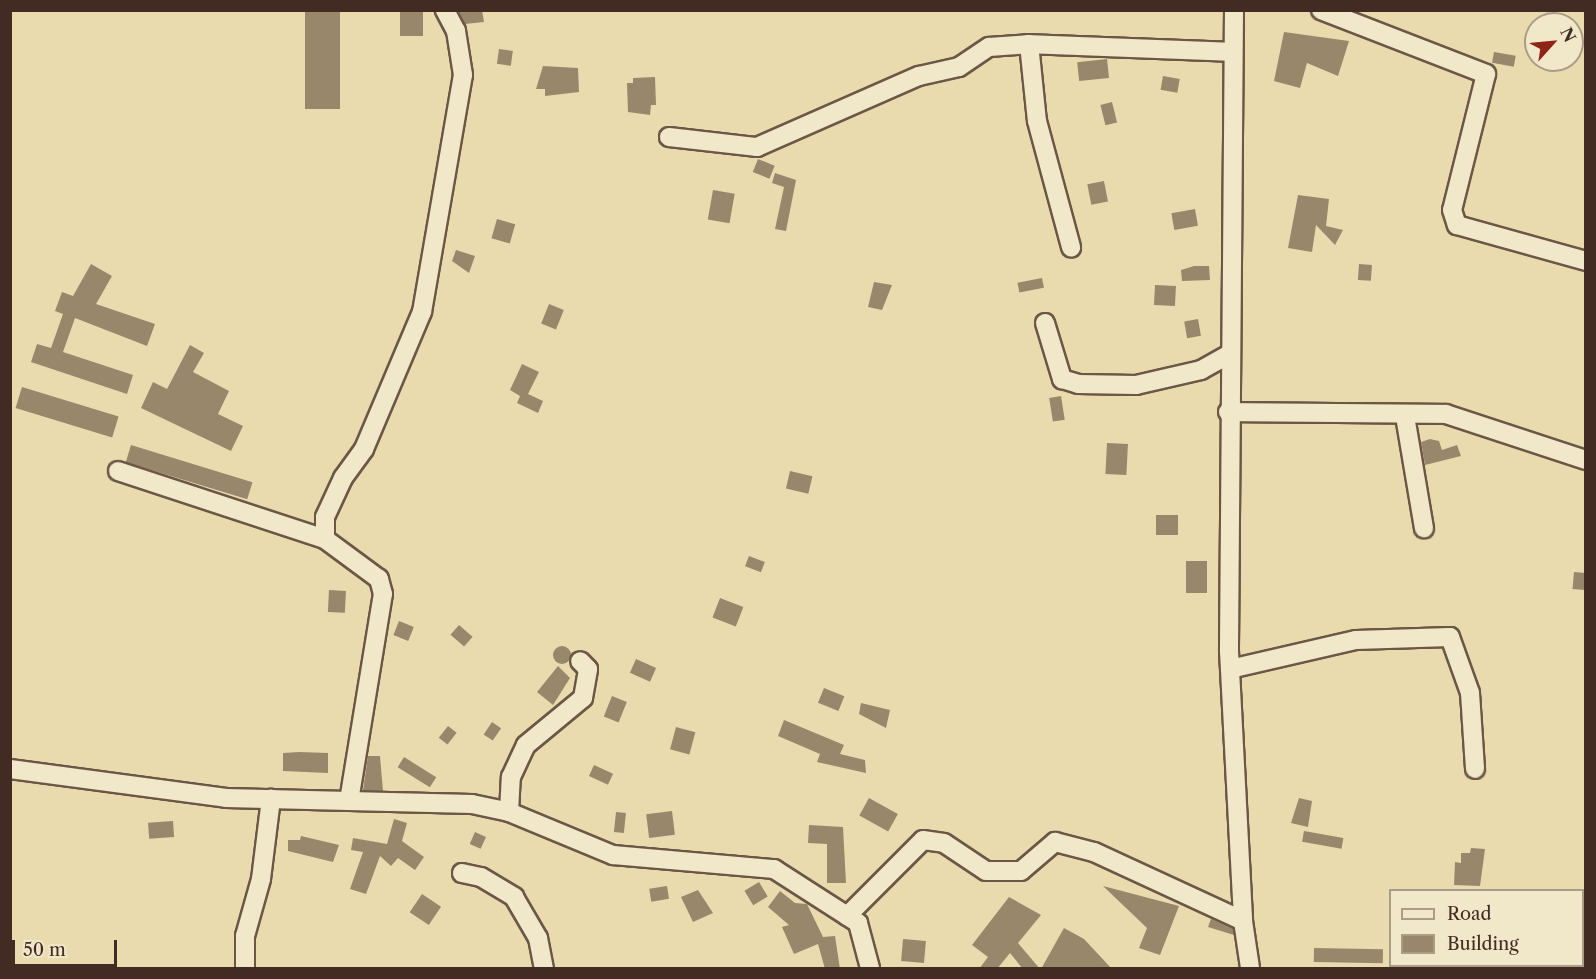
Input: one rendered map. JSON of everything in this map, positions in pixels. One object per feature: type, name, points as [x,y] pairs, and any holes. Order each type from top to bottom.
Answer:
[{"type":"street","points":[[325,539],[325,517],[343,478],[364,449],[422,312],[463,75],[456,31],[445,10]]},
{"type":"street","points":[[1234,10],[1228,355],[1230,669],[1243,921],[1250,969]]},
{"type":"street","points":[[1321,10],[1486,74],[1452,210],[1457,225],[1586,261]]},
{"type":"street","points":[[669,137],[757,147],[919,76],[959,67],[989,47],[1029,44],[1233,52]]},
{"type":"street","points":[[1029,44],[1037,121],[1071,247]]},
{"type":"street","points":[[1045,323],[1062,379],[1078,384],[1136,385],[1201,370],[1228,355]]},
{"type":"street","points":[[1228,412],[1405,416],[1446,414],[1586,460]]},
{"type":"street","points":[[1405,416],[1424,528]]},
{"type":"street","points":[[118,471],[325,539],[379,579],[383,594],[349,801]]},
{"type":"street","points":[[1230,669],[1356,640],[1450,637],[1470,693],[1475,769]]},
{"type":"street","points":[[509,812],[511,777],[526,745],[582,698],[588,669],[580,661]]},
{"type":"street","points":[[10,769],[226,798],[472,804],[509,812],[613,855],[774,869],[858,923],[870,969]]},
{"type":"street","points":[[244,969],[245,936],[261,879],[271,799]]},
{"type":"street","points":[[847,916],[923,840],[944,843],[986,871],[1021,870],[1055,842],[1094,852],[1243,921]]},
{"type":"street","points":[[462,873],[481,877],[514,897],[538,938],[544,969]]},
{"type":"building","points":[[305,10],[340,10],[340,109],[305,109]]},
{"type":"building","points":[[400,10],[423,10],[423,36],[400,36]]},
{"type":"building","points":[[458,10],[482,10],[484,22],[465,24]]},
{"type":"building","points":[[1284,32],[1349,41],[1338,76],[1307,63],[1300,88],[1274,81]]},
{"type":"building","points":[[499,49],[513,51],[511,66],[497,64]]},
{"type":"building","points":[[1494,52],[1516,56],[1514,67],[1492,63]]},
{"type":"building","points":[[1107,59],[1109,78],[1079,81],[1077,62]]},
{"type":"building","points":[[543,66],[578,68],[579,92],[545,96],[545,89],[536,89]]},
{"type":"building","points":[[1163,76],[1180,79],[1177,93],[1161,90]]},
{"type":"building","points":[[655,77],[656,105],[651,105],[650,115],[628,112],[627,83],[633,83],[633,78]]},
{"type":"building","points":[[1112,102],[1117,122],[1105,125],[1100,105]]},
{"type":"building","points":[[758,159],[775,166],[769,179],[753,172]]},
{"type":"building","points":[[775,173],[796,180],[786,231],[775,229],[784,187],[772,183]]},
{"type":"building","points":[[1104,181],[1108,202],[1091,205],[1087,184]]},
{"type":"building","points":[[713,190],[735,194],[729,223],[708,220]]},
{"type":"building","points":[[1298,195],[1329,199],[1326,226],[1343,230],[1335,245],[1316,225],[1312,252],[1288,248]]},
{"type":"building","points":[[1195,209],[1198,226],[1174,230],[1171,213]]},
{"type":"building","points":[[497,219],[515,224],[510,243],[491,238]]},
{"type":"building","points":[[456,250],[475,256],[469,273],[452,261]]},
{"type":"building","points":[[91,264],[112,276],[96,304],[155,324],[147,346],[75,318],[63,352],[133,375],[127,394],[31,362],[37,344],[51,348],[63,314],[55,311],[62,292],[73,296]]},
{"type":"building","points":[[1359,264],[1372,265],[1371,281],[1358,280]]},
{"type":"building","points":[[1194,266],[1209,266],[1210,280],[1182,281],[1181,270]]},
{"type":"building","points":[[1042,278],[1044,288],[1019,293],[1017,283]]},
{"type":"building","points":[[874,282],[892,285],[882,310],[868,307]]},
{"type":"building","points":[[1155,285],[1176,286],[1175,306],[1154,305]]},
{"type":"building","points":[[549,304],[564,310],[556,329],[541,323]]},
{"type":"building","points":[[1198,319],[1201,336],[1187,338],[1184,321]]},
{"type":"building","points":[[190,345],[204,353],[193,372],[229,391],[218,414],[243,426],[231,451],[141,408],[153,382],[167,389]]},
{"type":"building","points":[[522,364],[539,372],[528,394],[543,401],[538,413],[517,403],[520,396],[510,390]]},
{"type":"building","points":[[22,387],[119,417],[112,438],[16,408]]},
{"type":"building","points":[[1061,396],[1065,420],[1053,422],[1049,398]]},
{"type":"building","points":[[1430,439],[1439,441],[1442,450],[1457,445],[1461,456],[1425,465],[1421,442]]},
{"type":"building","points":[[1107,443],[1128,444],[1126,475],[1105,474]]},
{"type":"building","points":[[131,445],[252,482],[247,499],[126,462]]},
{"type":"building","points":[[790,471],[812,476],[808,494],[786,489]]},
{"type":"building","points":[[1156,515],[1178,515],[1178,535],[1156,535]]},
{"type":"building","points":[[749,556],[765,562],[761,572],[745,566]]},
{"type":"building","points":[[1186,561],[1207,561],[1207,593],[1186,593]]},
{"type":"building","points":[[1574,572],[1586,573],[1584,590],[1573,589]]},
{"type":"building","points":[[329,590],[346,591],[345,613],[328,612]]},
{"type":"building","points":[[720,598],[743,607],[736,627],[712,618]]},
{"type":"building","points":[[399,621],[414,627],[408,641],[393,635]]},
{"type":"building","points":[[459,625],[473,637],[464,647],[450,635]]},
{"type":"building","points":[[562,646],[568,649],[571,655],[568,661],[562,664],[556,661],[553,655],[556,649]]},
{"type":"building","points":[[636,659],[656,668],[650,682],[630,673]]},
{"type":"building","points":[[558,666],[570,678],[553,705],[537,692]]},
{"type":"building","points":[[824,688],[844,696],[838,711],[818,703]]},
{"type":"building","points":[[612,696],[627,702],[619,722],[604,716]]},
{"type":"building","points":[[861,703],[890,710],[886,728],[859,714]]},
{"type":"building","points":[[784,720],[844,745],[840,754],[865,760],[866,773],[817,762],[820,754],[778,736]]},
{"type":"building","points":[[492,722],[501,728],[493,741],[484,734]]},
{"type":"building","points":[[448,726],[457,733],[447,745],[439,738]]},
{"type":"building","points":[[676,727],[695,732],[689,754],[670,749]]},
{"type":"building","points":[[283,753],[328,753],[328,773],[283,771]]},
{"type":"building","points":[[368,756],[380,756],[383,791],[363,790]]},
{"type":"building","points":[[404,757],[436,777],[430,787],[398,767]]},
{"type":"building","points":[[594,765],[613,774],[608,785],[589,776]]},
{"type":"building","points":[[869,798],[898,814],[888,831],[859,815]]},
{"type":"building","points":[[1299,798],[1312,801],[1308,827],[1291,823]]},
{"type":"building","points":[[672,811],[675,835],[649,838],[646,814]]},
{"type":"building","points":[[616,812],[626,813],[624,833],[614,832]]},
{"type":"building","points":[[394,819],[407,823],[402,841],[424,857],[415,870],[398,858],[391,866],[380,856],[366,894],[350,889],[363,852],[351,850],[353,838],[387,844]]},
{"type":"building","points":[[173,821],[174,837],[149,839],[148,823]]},
{"type":"building","points":[[809,825],[843,827],[846,883],[827,883],[827,844],[808,843]]},
{"type":"building","points":[[1304,831],[1343,838],[1341,849],[1302,842]]},
{"type":"building","points":[[475,832],[486,837],[481,849],[470,844]]},
{"type":"building","points":[[301,836],[339,845],[333,862],[288,851],[288,840],[300,840]]},
{"type":"building","points":[[1471,848],[1485,849],[1480,886],[1454,885],[1455,862],[1461,863],[1461,853],[1470,853]]},
{"type":"building","points":[[759,882],[768,897],[753,905],[744,891]]},
{"type":"building","points":[[667,886],[669,899],[651,902],[649,889]]},
{"type":"building","points":[[1103,886],[1179,906],[1160,955],[1139,948],[1147,928]]},
{"type":"building","points":[[698,890],[713,913],[693,922],[681,897]]},
{"type":"building","points":[[780,891],[795,903],[807,904],[823,937],[835,936],[840,969],[825,969],[818,944],[794,954],[782,927],[789,925],[768,907]]},
{"type":"building","points":[[422,894],[441,907],[429,925],[410,912]]},
{"type":"building","points":[[1009,897],[1041,915],[1018,943],[1040,969],[1023,969],[1010,953],[997,969],[979,969],[988,957],[972,945]]},
{"type":"building","points":[[1211,919],[1233,929],[1234,935],[1208,927]]},
{"type":"building","points":[[1064,928],[1084,939],[1112,969],[1041,969]]},
{"type":"building","points":[[903,939],[926,941],[924,963],[901,961]]},
{"type":"building","points":[[1314,948],[1383,949],[1383,963],[1314,962]]}]
